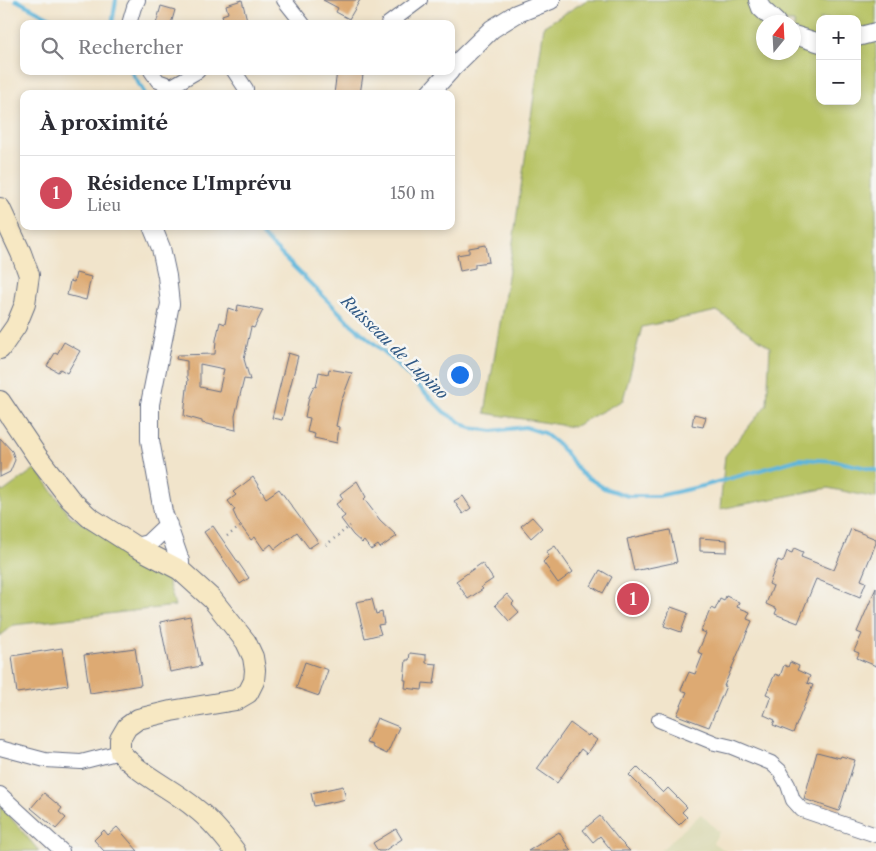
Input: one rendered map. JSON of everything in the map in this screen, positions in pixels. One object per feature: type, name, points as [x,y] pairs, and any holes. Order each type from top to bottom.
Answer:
[{"type":"main road","points":[[0,208],[22,254],[29,275],[25,304],[16,326],[0,349]]},
{"type":"main road","points":[[0,401],[37,456],[70,499],[89,517],[136,547],[180,570],[212,599],[246,642],[253,657],[255,670],[254,682],[248,693],[236,700],[171,711],[138,719],[127,727],[120,739],[120,752],[131,765],[194,807],[210,820],[234,851]]},
{"type":"street","points":[[129,20],[138,0]]},
{"type":"street","points":[[284,0],[301,20]]},
{"type":"street","points":[[391,20],[403,6],[420,0]]},
{"type":"street","points":[[455,65],[492,29],[516,14],[552,0]]},
{"type":"street","points":[[758,0],[761,8],[768,15]]},
{"type":"street","points":[[861,36],[876,32]]},
{"type":"street","points":[[801,37],[816,42]]},
{"type":"street","points":[[154,75],[158,81],[170,90],[192,75]]},
{"type":"street","points":[[237,75],[246,90]]},
{"type":"street","points":[[432,90],[446,75]]},
{"type":"street","points":[[154,230],[161,248],[170,304],[150,404],[150,440],[164,512],[180,561],[180,570]]},
{"type":"street","points":[[136,547],[148,544],[168,525]]},
{"type":"street","points":[[659,720],[715,744],[732,747],[771,763],[780,770],[788,784],[793,800],[802,810],[876,835]]},
{"type":"street","points":[[0,748],[45,760],[81,762],[120,752]]},
{"type":"street","points":[[0,794],[62,851]]},
{"type":"path","points":[[227,536],[243,524]]},
{"type":"path","points":[[326,545],[350,526]]},
{"type":"shaded area","points":[[701,814],[719,832],[713,843],[726,851],[660,851]]},
{"type":"green space","points":[[587,0],[876,0],[876,498],[828,488],[720,509],[725,456],[767,404],[770,347],[717,311],[642,327],[623,400],[573,427],[485,413],[509,270],[544,26]]},
{"type":"green space","points":[[36,468],[70,516],[165,570],[175,606],[14,625],[0,636],[0,489],[3,492]]},
{"type":"green space","points":[[0,805],[39,851],[0,851]]},
{"type":"building","points":[[242,0],[247,20],[224,20],[222,15],[228,13],[226,5]]},
{"type":"building","points":[[323,0],[360,0],[349,19],[336,12],[338,8]]},
{"type":"building","points":[[161,6],[175,10],[172,20],[157,20]]},
{"type":"building","points":[[336,75],[363,75],[361,90],[335,90]]},
{"type":"building","points":[[486,245],[489,262],[475,264],[475,268],[460,271],[457,255],[469,253],[469,248]]},
{"type":"building","points":[[76,273],[91,277],[86,300],[67,295],[70,281],[74,282]]},
{"type":"building","points":[[238,305],[263,310],[254,328],[251,327],[244,359],[250,380],[244,379],[235,416],[236,430],[202,423],[202,421],[184,416],[188,379],[187,361],[176,359],[177,355],[215,354],[220,322],[225,324],[228,308],[237,311]],"holes":[[[200,364],[224,369],[219,391],[200,387]]]},
{"type":"building","points":[[64,342],[80,351],[67,373],[60,369],[58,372],[47,366]]},
{"type":"building","points":[[288,353],[298,356],[282,420],[272,418]]},
{"type":"building","points":[[329,369],[352,373],[341,402],[336,426],[339,427],[337,443],[314,438],[315,434],[307,432],[310,418],[305,417],[309,397],[314,386],[316,387],[319,372],[328,374]]},
{"type":"building","points":[[694,414],[706,417],[703,427],[692,425]]},
{"type":"building","points":[[0,438],[12,451],[15,460],[10,472],[0,477]]},
{"type":"building","points":[[253,477],[266,498],[279,489],[318,542],[309,548],[297,532],[275,549],[271,544],[264,550],[255,537],[251,540],[238,522],[233,511],[235,510],[228,501],[236,495],[233,492]]},
{"type":"building","points":[[357,481],[366,497],[364,499],[380,520],[397,536],[380,548],[378,545],[371,550],[364,541],[362,543],[353,535],[341,519],[345,516],[336,504],[343,499],[340,494]]},
{"type":"building","points":[[463,496],[471,508],[463,514],[454,501]]},
{"type":"building","points":[[532,517],[542,528],[531,538],[521,526]]},
{"type":"building","points":[[213,526],[249,578],[240,584],[204,532]]},
{"type":"building","points":[[851,529],[876,539],[861,580],[866,582],[860,597],[816,579],[798,623],[775,614],[777,609],[766,604],[773,586],[769,584],[778,560],[783,562],[787,551],[792,553],[794,548],[803,552],[801,557],[834,570]]},
{"type":"building","points":[[670,530],[677,562],[634,571],[627,539]]},
{"type":"building","points":[[700,538],[727,540],[727,552],[700,551]]},
{"type":"building","points":[[555,546],[573,572],[558,583],[543,562],[549,556],[546,552]]},
{"type":"building","points":[[482,563],[493,579],[481,587],[483,589],[468,599],[456,581]]},
{"type":"building","points":[[600,570],[612,577],[603,593],[591,586]]},
{"type":"building","points":[[630,587],[644,596],[634,613],[620,605]]},
{"type":"building","points":[[876,588],[876,666],[857,658],[859,653],[854,651],[862,634],[857,632]]},
{"type":"building","points":[[507,594],[519,612],[509,621],[495,605]]},
{"type":"building","points":[[726,596],[739,602],[737,607],[750,612],[747,619],[752,621],[724,686],[726,686],[709,727],[677,715],[687,692],[681,690],[689,672],[695,674],[703,654],[698,652],[706,633],[701,631],[711,608],[715,610],[720,599],[724,601]]},
{"type":"building","points":[[372,599],[376,614],[382,612],[384,624],[378,625],[381,634],[365,638],[356,602]]},
{"type":"building","points":[[671,607],[688,613],[681,632],[664,626]]},
{"type":"building","points":[[190,616],[201,666],[170,672],[160,622]]},
{"type":"building","points":[[62,648],[68,685],[17,693],[12,656]]},
{"type":"building","points":[[135,648],[141,685],[90,693],[84,655]]},
{"type":"building","points":[[410,653],[426,655],[426,663],[437,664],[434,684],[423,683],[422,690],[405,688],[406,660],[409,660]]},
{"type":"building","points":[[305,662],[328,670],[319,696],[296,688]]},
{"type":"building","points":[[790,662],[799,666],[797,670],[810,676],[807,683],[813,685],[793,733],[773,725],[775,720],[764,715],[771,696],[766,694],[775,674],[780,676],[784,665],[788,667]]},
{"type":"building","points":[[377,718],[399,727],[387,754],[366,743]]},
{"type":"building","points":[[570,723],[597,740],[587,754],[581,749],[557,783],[537,769]]},
{"type":"building","points":[[817,752],[855,760],[839,811],[804,799]]},
{"type":"building","points":[[637,767],[663,793],[668,788],[687,807],[682,812],[687,817],[679,825],[629,775]]},
{"type":"building","points":[[343,786],[346,799],[314,806],[311,793]]},
{"type":"building","points":[[44,793],[62,808],[59,812],[66,818],[56,829],[31,808]]},
{"type":"building","points":[[600,816],[630,851],[612,851],[600,836],[593,842],[583,830]]},
{"type":"building","points":[[117,827],[138,851],[104,851],[94,840],[104,830],[108,835]]},
{"type":"building","points":[[396,829],[402,839],[384,851],[378,851],[373,843]]},
{"type":"building","points":[[559,832],[571,851],[528,851]]},
{"type":"waterway","name":"Ruisseau de Lupino","points":[[16,0],[54,20]]},
{"type":"waterway","points":[[113,20],[116,0]]},
{"type":"waterway","name":"Ruisseau de Lupino","points":[[133,75],[143,90]]},
{"type":"waterway","name":"Ruisseau de Lupino","points":[[257,230],[351,324],[388,355],[444,412],[470,428],[493,431],[525,427],[544,433],[560,446],[581,473],[604,488],[628,496],[658,496],[703,486],[800,459],[835,461],[876,470]]},
{"type":"place","name":"Résidence L'Imprévu","points":[[633,599]]}]
